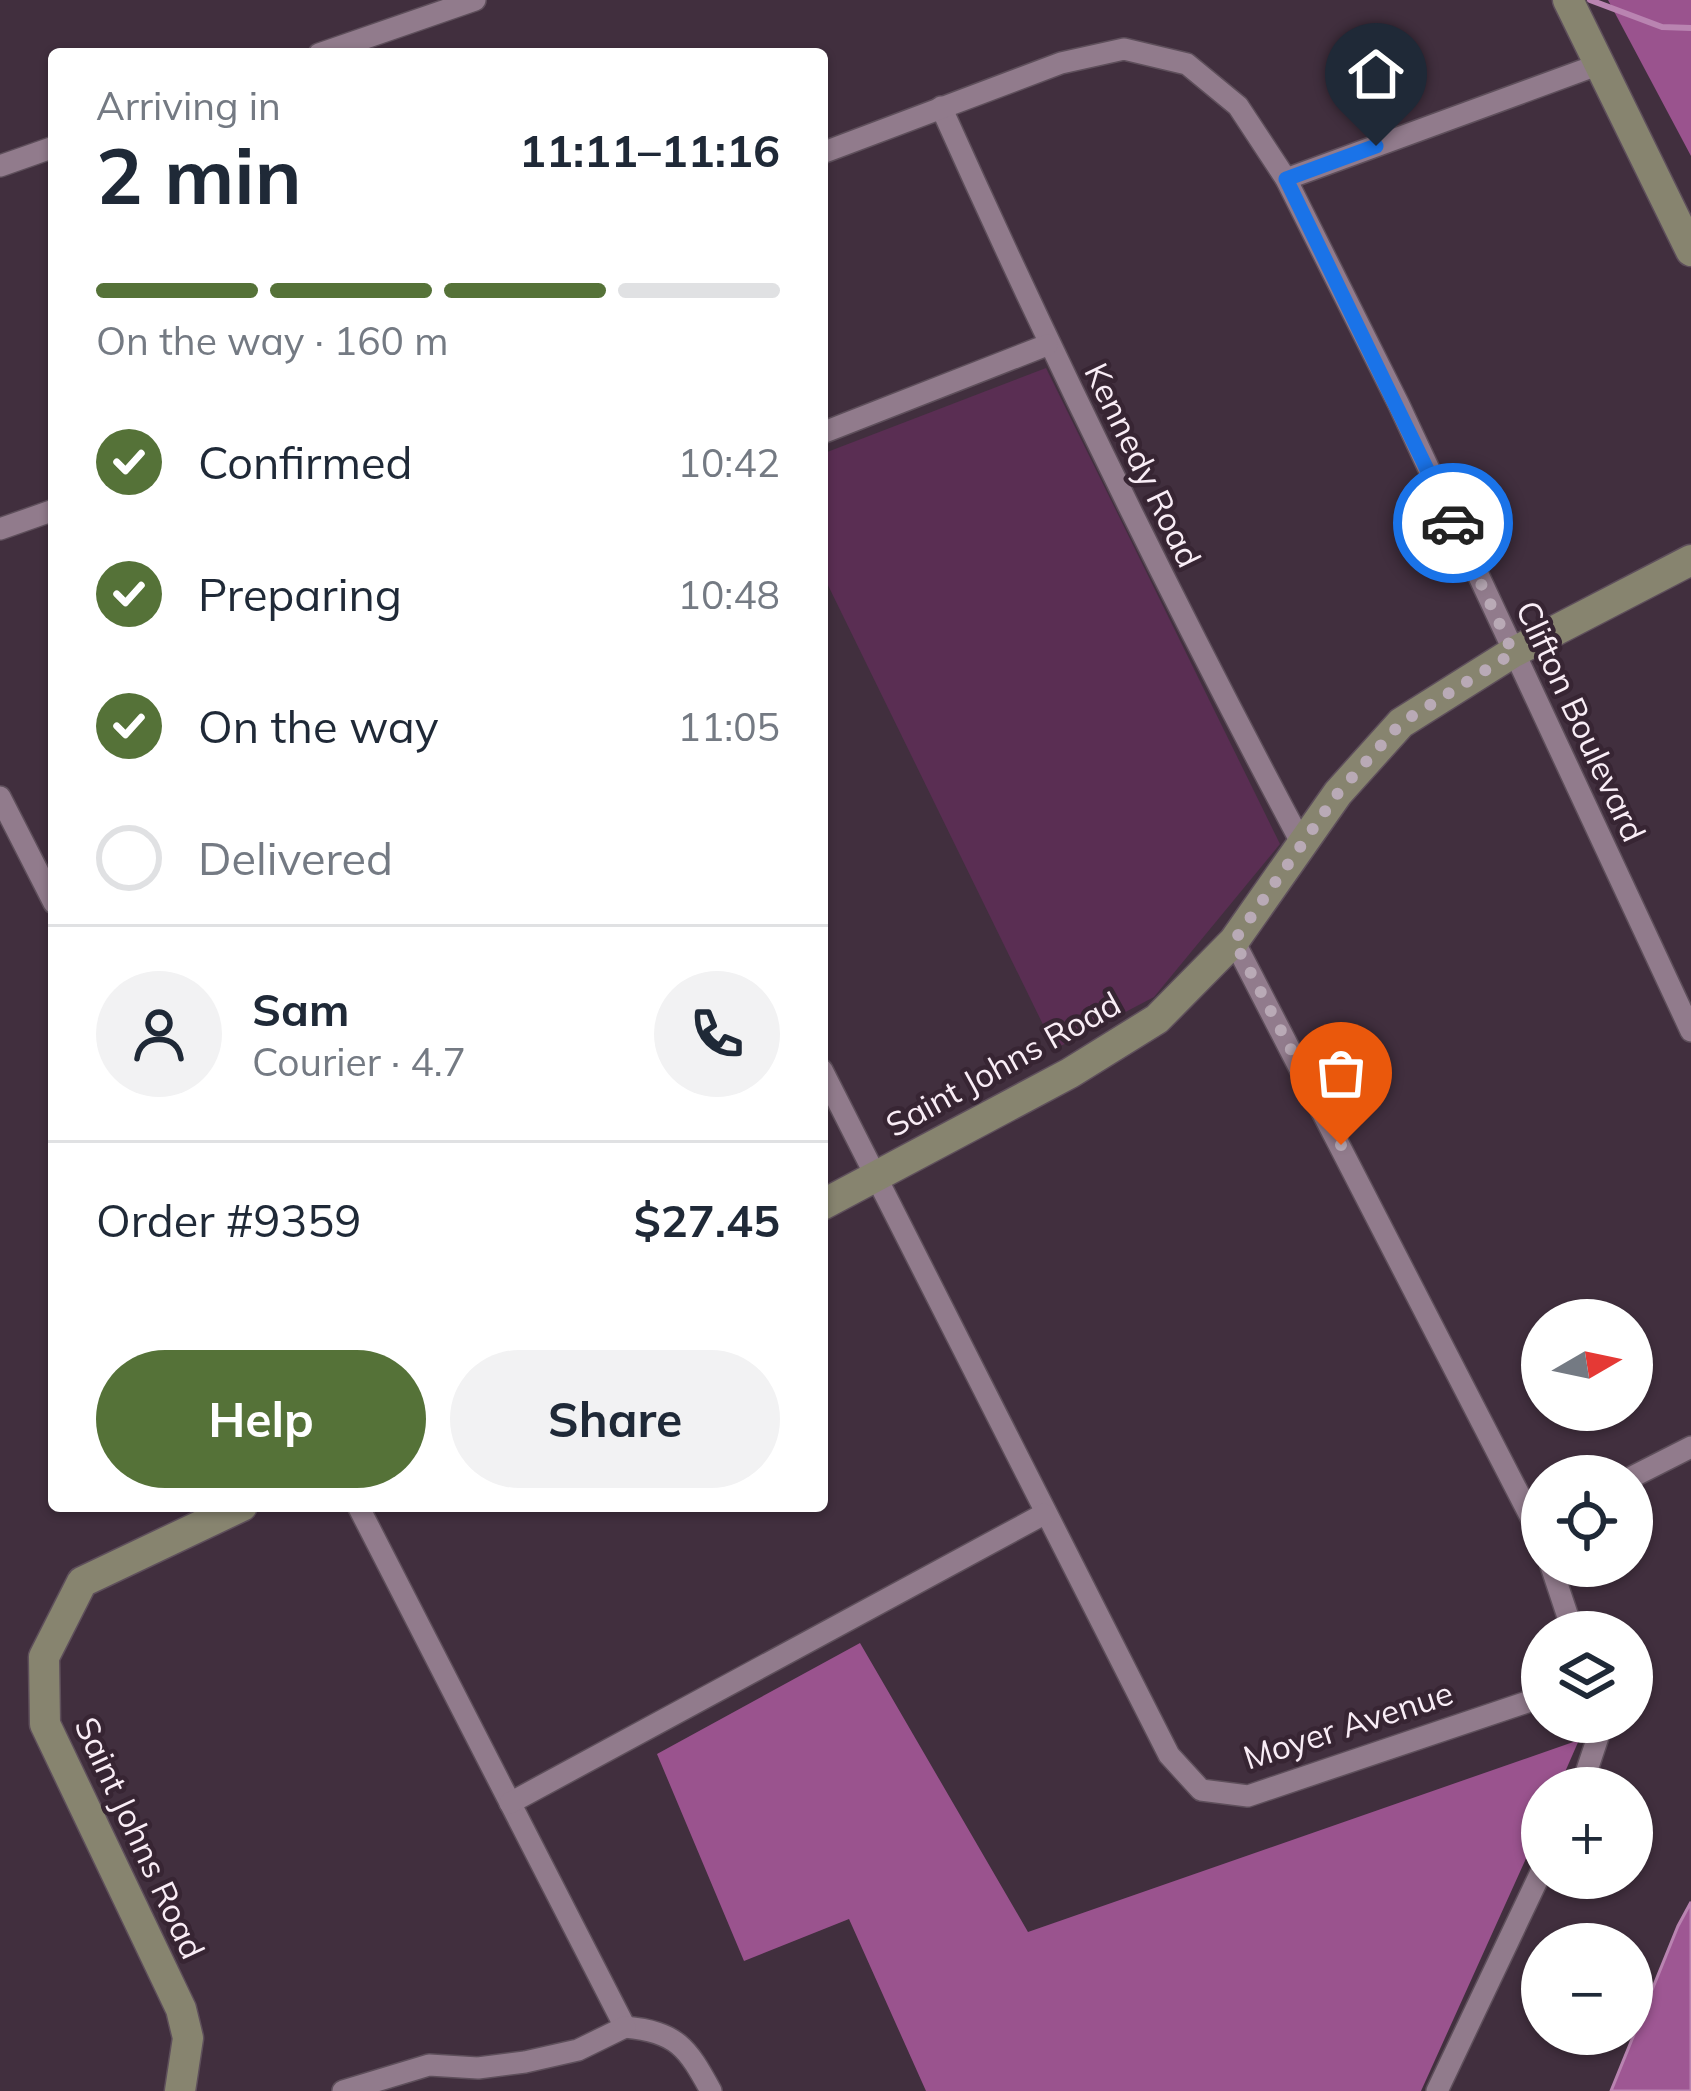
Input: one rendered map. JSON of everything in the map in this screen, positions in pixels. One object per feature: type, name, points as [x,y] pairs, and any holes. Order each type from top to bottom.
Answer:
[{"type":"street","points":[[336,48],[475,0]]},
{"type":"street","points":[[1568,0],[1691,251]]},
{"type":"street","name":"Clifton Boulevard","points":[[828,151],[1092,53],[1124,49],[1187,64],[1238,106],[1286,179],[1399,405],[1691,1031]]},
{"type":"street","points":[[1286,179],[1600,64]]},
{"type":"street","name":"Kennedy Road","points":[[941,107],[1047,345],[1166,589],[1303,844]]},
{"type":"street","points":[[0,166],[48,149]]},
{"type":"street","points":[[828,431],[1047,345]]},
{"type":"street","points":[[0,529],[48,512]]},
{"type":"street","name":"Saint Johns Road","points":[[828,1202],[1070,1073],[1157,1018],[1234,941],[1338,793],[1401,723],[1513,653],[1691,560]]},
{"type":"street","points":[[0,797],[48,891]]},
{"type":"street","points":[[1234,941],[1521,1479]]},
{"type":"street","name":"Moyer Avenue","points":[[828,1082],[1169,1755],[1202,1790],[1248,1796],[1521,1704]]},
{"type":"street","points":[[1653,1467],[1691,1448]]},
{"type":"street","name":"Saint Johns Road","points":[[181,2091],[188,2038],[181,2009],[44,1724],[44,1657],[82,1582],[229,1512]]},
{"type":"street","points":[[361,1512],[626,2027]]},
{"type":"street","points":[[510,1803],[1044,1514]]},
{"type":"street","points":[[1437,2091],[1528,1899]]},
{"type":"street","points":[[343,2091],[429,2065],[478,2068],[578,2050],[626,2027],[658,2030],[688,2050],[711,2091]]},
{"type":"shaded area","points":[[1608,0],[1691,0],[1691,156]]},
{"type":"shaded area","points":[[1046,368],[1280,844],[1154,997],[1055,1049],[828,585],[828,452]]},
{"type":"shaded area","points":[[860,1643],[1028,1932],[1578,1743],[1567,1767],[1521,1767],[1521,1870],[1421,2091],[926,2091],[849,1919],[744,1961],[657,1754]]},
{"type":"shaded area","points":[[1691,1902],[1691,2091],[1611,2091],[1626,2055],[1653,2055],[1653,1988]]},
{"type":"waterway","points":[[1590,0],[1662,27],[1691,28]]},
{"type":"way so far","points":[[1341,1145],[1234,941],[1338,793],[1401,723],[1513,653],[1453,523]]},
{"type":"route","points":[[1376,146],[1286,179],[1453,523]]}]
